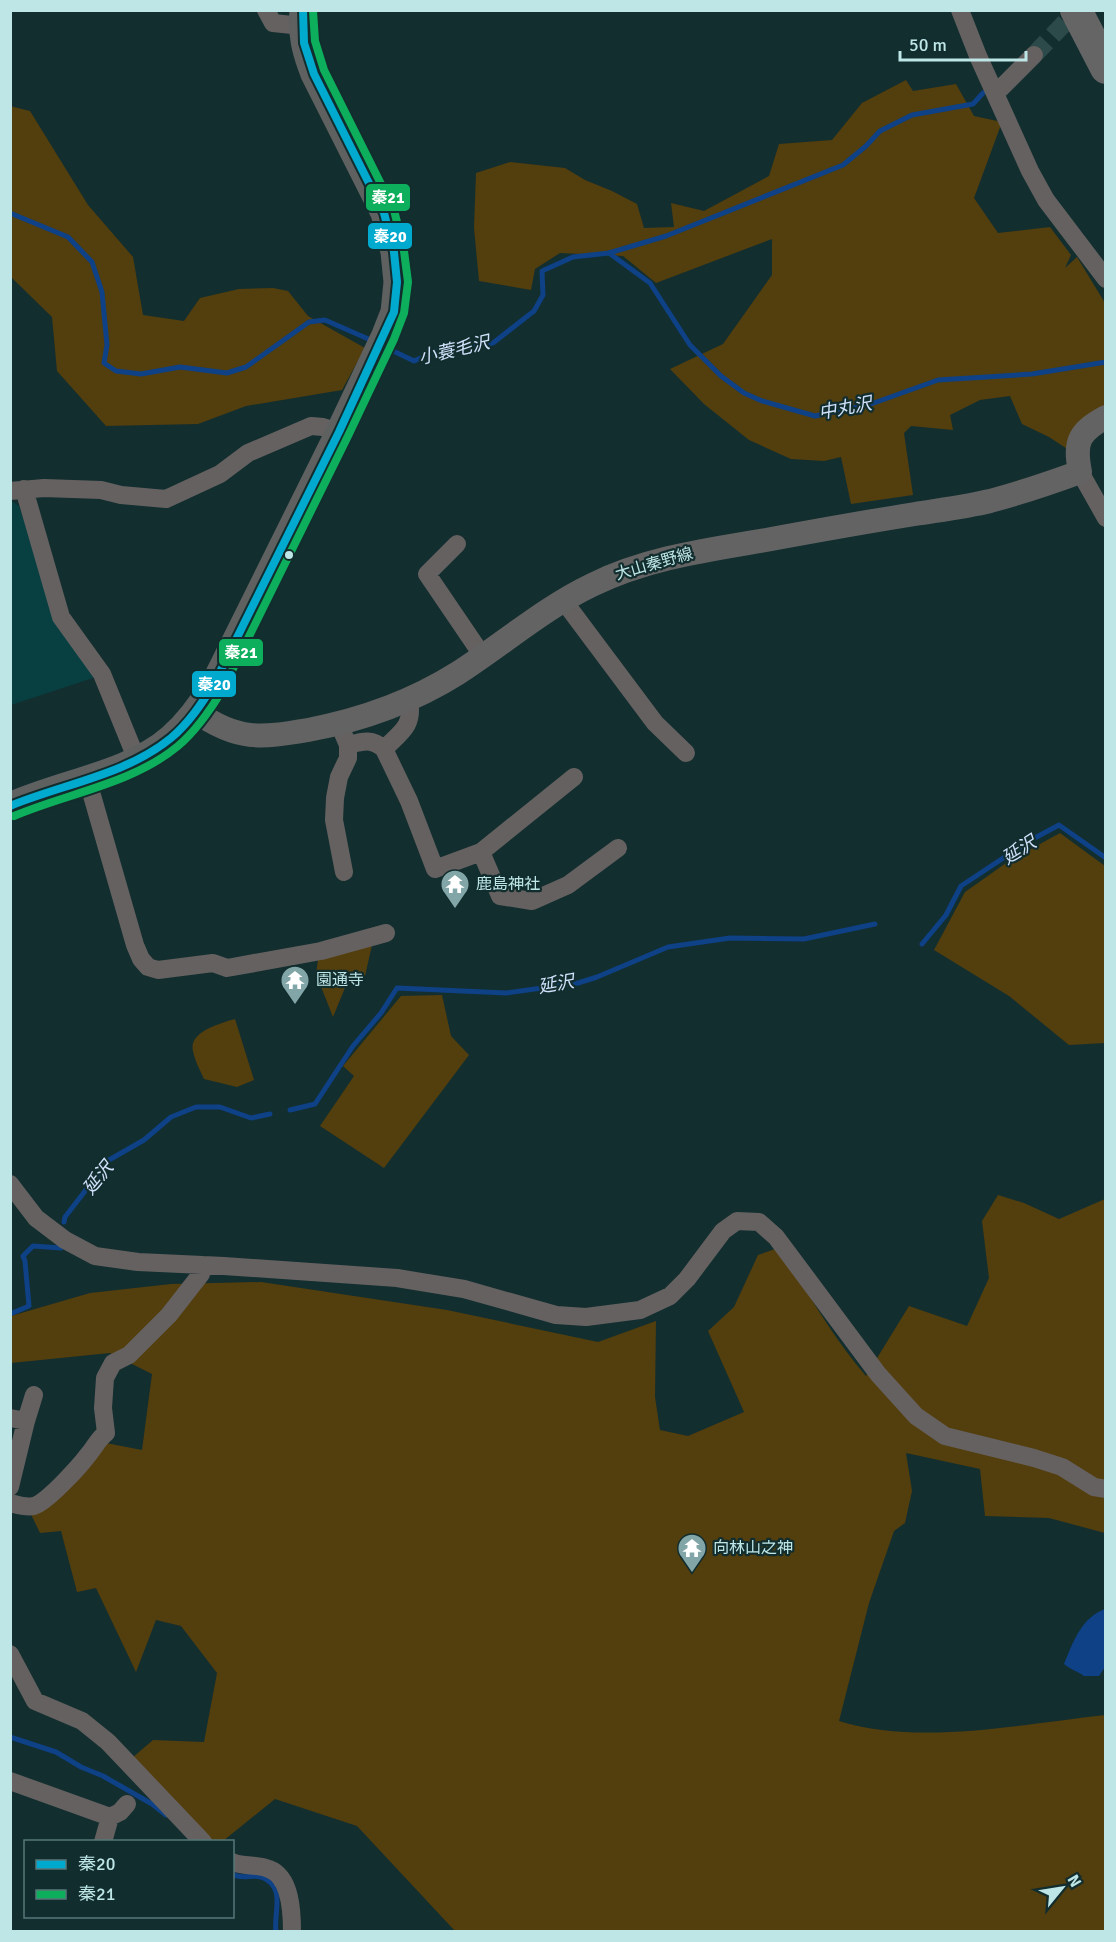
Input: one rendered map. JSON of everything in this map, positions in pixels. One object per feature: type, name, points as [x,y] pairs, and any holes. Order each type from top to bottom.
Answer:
[{"type":"highway","points":[[1076,10],[1106,68]]},
{"type":"main road","points":[[10,806],[137,760],[171,738],[196,712],[214,684],[339,432],[394,312],[397,282],[394,252],[384,213],[314,74],[305,51],[303,19]]},
{"type":"main road","points":[[1080,472],[1078,453],[1081,435],[1087,428],[1106,417]]},
{"type":"main road","name":"大山秦野線","points":[[196,712],[214,725],[246,736],[343,734],[459,672],[563,600],[593,584],[654,561],[687,553],[987,501],[1080,472]]},
{"type":"street","points":[[266,10],[273,23],[303,19]]},
{"type":"street","points":[[960,10],[1030,171],[1046,200],[1106,279]]},
{"type":"street","points":[[995,94],[1034,55]]},
{"type":"street","points":[[137,760],[102,674],[61,617],[17,490],[101,490],[121,495],[166,499],[220,474],[248,453],[311,426],[339,432]]},
{"type":"street","points":[[1080,472],[1106,518]]},
{"type":"street","points":[[457,544],[427,574],[482,655]]},
{"type":"street","points":[[563,600],[655,723],[686,753]]},
{"type":"street","points":[[384,749],[407,726],[412,713],[409,700]]},
{"type":"street","points":[[344,872],[334,820],[334,798],[339,777],[348,758],[343,734],[377,742],[384,749],[410,801],[435,869],[481,852],[574,777]]},
{"type":"street","points":[[87,778],[135,945],[141,959],[148,967],[158,970],[213,963],[227,968],[321,951],[386,933]]},
{"type":"street","points":[[481,852],[500,896],[532,901],[568,885],[618,848]]},
{"type":"street","points":[[10,1184],[36,1218],[65,1240],[95,1256],[138,1262],[397,1278],[464,1289],[556,1315],[586,1317],[640,1310],[670,1296],[687,1279],[723,1232],[737,1221],[759,1222],[776,1238],[865,1357],[916,1416],[945,1436],[1062,1467],[1094,1487],[1106,1489]]},
{"type":"street","points":[[10,1503],[22,1507],[34,1506],[44,1501],[106,1433],[103,1408],[105,1378],[113,1363],[129,1355],[169,1315],[201,1274],[202,1265]]},
{"type":"street","points":[[10,1487],[18,1420],[34,1395]]},
{"type":"street","points":[[10,1654],[35,1701],[82,1720],[108,1742],[201,1840]]},
{"type":"street","points":[[10,1781],[111,1817]]},
{"type":"street","points":[[104,1840],[111,1817],[127,1804]]},
{"type":"street","points":[[234,1862],[271,1869],[281,1878],[289,1899],[292,1932]]},
{"type":"shaded area","points":[[906,80],[913,91],[956,84],[974,116],[1002,122],[974,198],[998,233],[1050,227],[1071,255],[1065,268],[1077,257],[1105,303],[1105,407],[1075,454],[1049,437],[1022,424],[1010,396],[980,400],[950,415],[953,430],[911,426],[904,433],[913,495],[851,504],[841,457],[824,461],[791,459],[749,440],[704,404],[670,369],[723,344],[772,275],[772,239],[656,283],[623,256],[560,253],[535,269],[531,290],[479,281],[474,228],[476,173],[510,162],[565,168],[637,204],[644,228],[674,227],[671,203],[704,211],[769,176],[779,144],[832,140],[862,103]]},
{"type":"shaded area","points":[[10,106],[30,111],[88,205],[133,257],[143,315],[184,321],[200,298],[239,289],[273,288],[288,291],[308,316],[365,348],[342,390],[246,406],[198,424],[106,426],[57,371],[52,317],[11,277]]},
{"type":"shaded area","points":[[10,502],[19,506],[57,621],[96,677],[11,705]]},
{"type":"shaded area","points":[[1060,833],[1105,866],[1105,1043],[1069,1045],[1009,996],[934,950],[965,892],[1009,861]]},
{"type":"shaded area","points":[[372,945],[365,976],[347,983],[333,1017],[316,974],[318,960]]},
{"type":"shaded area","points":[[442,995],[451,1036],[469,1055],[384,1168],[320,1126],[354,1076],[343,1066],[401,996]]},
{"type":"shaded area","points":[[235,1019],[254,1080],[237,1087],[204,1079],[193,1051],[195,1039],[200,1034],[207,1029]]},
{"type":"shaded area","points":[[998,1195],[1024,1203],[1059,1219],[1105,1199],[1105,1533],[1049,1518],[985,1516],[980,1469],[906,1453],[912,1491],[905,1523],[894,1531],[869,1603],[839,1721],[903,1732],[937,1732],[971,1731],[1105,1715],[1105,1931],[455,1931],[357,1826],[275,1799],[224,1840],[211,1840],[132,1758],[153,1740],[204,1742],[217,1673],[181,1626],[156,1620],[136,1672],[96,1588],[77,1592],[61,1531],[40,1533],[28,1508],[106,1443],[142,1450],[152,1374],[110,1353],[11,1363],[11,1316],[90,1293],[171,1284],[261,1282],[447,1310],[598,1342],[656,1321],[655,1397],[660,1430],[688,1436],[744,1412],[708,1331],[734,1307],[758,1255],[781,1247],[831,1330],[866,1376],[909,1306],[967,1326],[989,1278],[982,1221]]},
{"type":"water","points":[[1105,1609],[1105,1667],[1099,1676],[1084,1676],[1064,1664],[1084,1624]]},
{"type":"waterway","name":"小蓑毛沢","points":[[387,348],[414,361],[441,349],[493,343],[534,311],[543,295],[542,271],[573,257],[609,253],[666,236],[843,165],[880,131],[912,115],[973,104],[983,93]]},
{"type":"waterway","name":"小蓑毛沢","points":[[10,213],[68,237],[92,262],[102,292],[107,345],[104,363],[116,371],[141,374],[180,367],[227,373],[246,367],[309,322],[325,320],[373,341]]},
{"type":"waterway","name":"中丸沢","points":[[609,253],[650,283],[690,345],[721,376],[744,393],[762,401],[815,416],[871,404],[938,380],[1032,374],[1106,362]]},
{"type":"waterway","name":"延沢","points":[[922,944],[946,915],[961,886],[1029,841],[1059,825],[1106,858]]},
{"type":"waterway","name":"延沢","points":[[290,1110],[315,1104],[353,1046],[381,1013],[397,988],[506,993],[578,983],[668,947],[730,938],[804,939],[875,924]]},
{"type":"waterway","name":"延沢","points":[[64,1222],[65,1217],[109,1160],[144,1140],[171,1117],[196,1107],[220,1107],[251,1118],[270,1114]]},
{"type":"waterway","name":"延沢","points":[[10,1314],[29,1306],[23,1256],[33,1246],[61,1248]]},
{"type":"waterway","points":[[10,1737],[56,1752],[152,1804],[166,1815]]},
{"type":"waterway","points":[[234,1875],[261,1877],[274,1887],[277,1901],[276,1932]]},
{"type":"tunnel","points":[[1034,55],[1077,10]]},
{"type":"transit line","name":"秦20","points":[[10,806],[94,778],[134,761],[171,738],[195,712],[214,684],[339,432],[394,312],[397,282],[394,252],[384,213],[314,74],[304,43],[303,10]]},
{"type":"transit line","name":"秦21","points":[[14,816],[141,770],[178,746],[203,719],[223,689],[348,436],[404,313],[408,282],[404,251],[394,210],[324,70],[315,41],[313,11]]},
{"type":"place","name":"鹿島神社","points":[[455,910]]},
{"type":"place","name":"園通寺","points":[[295,1006]]},
{"type":"place","name":"向林山之神","points":[[692,1574]]}]
